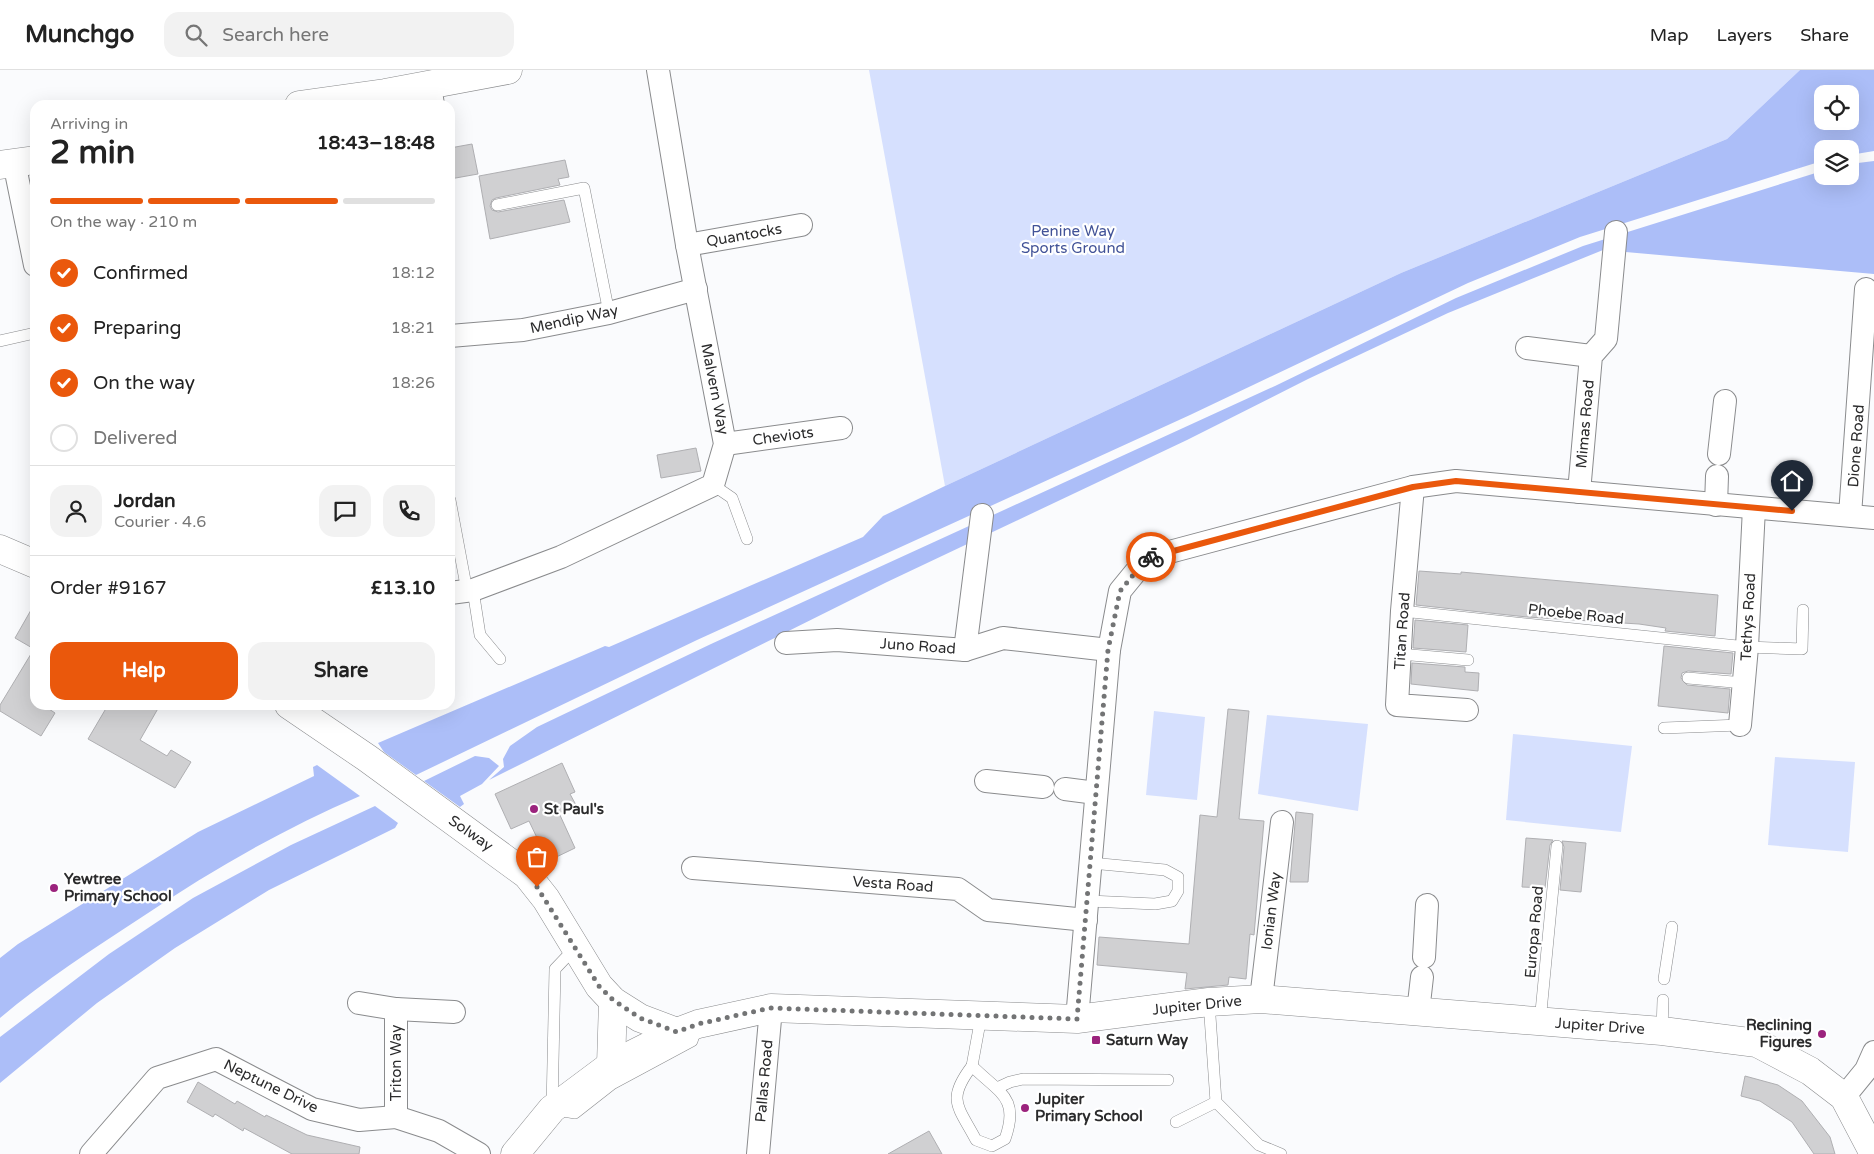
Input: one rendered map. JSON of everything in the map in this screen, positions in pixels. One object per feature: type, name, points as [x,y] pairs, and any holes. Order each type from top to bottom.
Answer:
[{"type":"street","points":[[372,100],[431,95],[508,70]]},
{"type":"street","name":"Malvern Way","points":[[658,70],[687,245],[725,444],[713,485]]},
{"type":"street","points":[[16,162],[30,238]]},
{"type":"street","name":"Quantocks","points":[[687,245],[801,225]]},
{"type":"street","points":[[1527,348],[1592,356],[1606,339],[1616,232]]},
{"type":"street","name":"Mendip Way","points":[[455,336],[523,330],[610,313],[696,289]]},
{"type":"street","name":"Dione Road","points":[[1850,515],[1867,376],[1866,289]]},
{"type":"street","name":"Mimas Road","points":[[1579,492],[1592,356]]},
{"type":"street","points":[[1716,504],[1725,401]]},
{"type":"street","name":"Cheviots","points":[[725,444],[841,428]]},
{"type":"street","points":[[1077,1019],[1108,650],[1120,591],[1147,558],[1413,487],[1456,481],[1874,518]]},
{"type":"street","points":[[463,592],[561,557],[713,485]]},
{"type":"street","name":"Titan Road","points":[[1413,487],[1402,611],[1397,705],[1468,710]]},
{"type":"street","name":"Tethys Road","points":[[1740,726],[1747,647],[1754,508]]},
{"type":"street","points":[[965,650],[982,515]]},
{"type":"street","points":[[0,549],[30,562]]},
{"type":"street","name":"Juno Road","points":[[786,644],[837,640],[965,650],[1004,638],[1108,650]]},
{"type":"street","name":"Solway","points":[[296,710],[367,758],[527,874],[546,899],[599,986],[613,1000],[640,1018],[687,1028]]},
{"type":"street","points":[[986,781],[1096,793]]},
{"type":"street","name":"Ionian Way","points":[[1261,999],[1282,822]]},
{"type":"street","name":"Vesta Road","points":[[694,868],[958,889],[988,910],[1087,910]]},
{"type":"street","points":[[1418,1012],[1427,905]]},
{"type":"street","name":"Jupiter Drive","points":[[515,1154],[552,1109],[611,1064],[687,1028],[770,1008],[1077,1019],[1209,1002],[1261,999],[1662,1031],[1757,1043],[1810,1071],[1844,1097],[1874,1154]]},
{"type":"street","points":[[611,1064],[613,1000]]},
{"type":"street","name":"Triton Way","points":[[359,1003],[396,1009],[454,1012]]},
{"type":"street","name":"Pallas Road","points":[[758,1154],[770,1008]]},
{"type":"street","name":"Triton Way","points":[[396,1009],[396,1117]]},
{"type":"street","points":[[1844,1097],[1866,1070],[1874,1052]]},
{"type":"street","name":"Neptune Drive","points":[[91,1154],[157,1078],[216,1059],[312,1109],[359,1120],[396,1117],[439,1131],[479,1154]]},
{"type":"lane","points":[[497,205],[584,188],[610,313]]},
{"type":"lane","points":[[0,341],[30,335]]},
{"type":"lane","points":[[713,485],[732,498],[747,539]]},
{"type":"lane","points":[[455,535],[463,592],[480,635],[500,659]]},
{"type":"lane","name":"Phoebe Road","points":[[1402,611],[1747,647],[1802,649],[1803,610]]},
{"type":"lane","points":[[1400,654],[1468,660]]},
{"type":"lane","points":[[1688,678],[1744,683]]},
{"type":"lane","points":[[1664,728],[1740,726]]},
{"type":"lane","name":"Europa Road","points":[[1540,1022],[1556,846]]},
{"type":"lane","points":[[1087,910],[1113,903],[1155,904],[1172,900],[1178,891],[1178,877],[1165,870],[1091,863]]},
{"type":"lane","points":[[1664,979],[1672,927]]},
{"type":"lane","points":[[576,946],[556,969],[552,1109],[574,1113],[612,1084],[692,1042],[687,1028]]},
{"type":"lane","points":[[1662,1031],[1663,1000]]},
{"type":"lane","points":[[1209,1002],[1216,1102],[1259,1145],[1281,1154]]},
{"type":"lane","points":[[972,1066],[1005,1097],[1012,1111],[1011,1122],[1005,1139],[992,1146],[976,1140],[956,1100],[956,1090],[972,1066],[981,1017]]},
{"type":"lane","points":[[997,1088],[1023,1079],[1168,1080]]},
{"type":"lane","points":[[1176,1122],[1216,1102]]},
{"type":"green space","name":"Penine Way Sports Ground","points":[[869,70],[1800,70],[1727,139],[1401,273],[945,486]]},
{"type":"green space","points":[[1154,711],[1205,717],[1197,800],[1146,795]]},
{"type":"green space","points":[[1267,715],[1368,724],[1358,811],[1258,794]]},
{"type":"green space","points":[[1513,734],[1632,746],[1621,832],[1506,820]]},
{"type":"green space","points":[[1775,757],[1855,762],[1848,852],[1768,845]]},
{"type":"shaded area","points":[[1800,70],[1874,70],[1874,151],[1859,154],[1859,140],[1814,140],[1814,164],[1580,237],[1468,283],[1190,415],[697,640],[416,775],[384,752],[378,743],[605,646],[609,647],[863,537],[883,516],[1401,273],[1727,139]]},
{"type":"shaded area","points":[[1874,161],[1874,274],[1603,250],[1448,313],[1308,379],[1187,440],[887,582],[489,780],[504,767],[503,759],[510,746],[537,727],[711,644],[1275,386],[1456,298],[1583,246],[1814,174],[1814,185],[1859,185],[1859,163]]},
{"type":"shaded area","points":[[475,756],[489,758],[499,766],[482,784],[460,796],[464,804],[460,807],[424,781]]},
{"type":"shaded area","points":[[317,765],[360,796],[276,836],[195,883],[70,965],[0,1018],[0,958],[18,944],[198,832],[314,776],[313,767]]},
{"type":"shaded area","points":[[375,806],[398,823],[395,828],[269,890],[175,948],[97,1003],[0,1083],[0,1037],[109,954],[193,898],[291,845]]},
{"type":"building","points":[[472,144],[478,174],[455,178],[455,147]]},
{"type":"building","points":[[565,160],[569,177],[558,179],[560,185],[496,198],[492,200],[490,206],[492,210],[498,212],[564,200],[570,222],[490,239],[479,176]]},
{"type":"building","points":[[696,448],[701,471],[661,478],[657,455]]},
{"type":"building","points":[[1419,571],[1461,574],[1461,572],[1718,595],[1715,636],[1665,631],[1666,628],[1639,624],[1527,617],[1416,605]]},
{"type":"building","points":[[30,612],[30,647],[15,638]]},
{"type":"building","points":[[1415,620],[1468,625],[1466,652],[1413,648]]},
{"type":"building","points":[[1664,646],[1733,653],[1731,674],[1688,671],[1682,673],[1681,678],[1687,685],[1730,689],[1728,713],[1658,706]]},
{"type":"building","points":[[30,656],[30,710],[50,710],[55,713],[41,736],[0,711],[0,705]]},
{"type":"building","points":[[1412,663],[1465,667],[1465,672],[1479,673],[1478,691],[1411,684]]},
{"type":"building","points":[[1228,709],[1249,711],[1239,819],[1264,821],[1254,935],[1250,934],[1246,979],[1229,977],[1228,985],[1185,989],[1187,973],[1097,965],[1099,937],[1189,944],[1200,815],[1217,817]]},
{"type":"building","points":[[105,710],[157,710],[140,740],[167,756],[171,750],[191,762],[175,788],[88,739]]},
{"type":"building","name":"St Paul's","points":[[562,763],[575,792],[570,794],[576,805],[559,813],[575,848],[548,861],[529,821],[511,829],[495,794]]},
{"type":"building","points":[[1296,812],[1313,814],[1308,882],[1290,882]]},
{"type":"building","points":[[1526,838],[1553,840],[1550,845],[1545,888],[1522,887]]},
{"type":"building","points":[[1562,841],[1586,843],[1581,892],[1560,890],[1564,847]]},
{"type":"building","points":[[1745,1076],[1778,1085],[1802,1101],[1830,1137],[1835,1154],[1814,1154],[1792,1122],[1760,1101],[1741,1096]]},
{"type":"building","points":[[198,1082],[235,1104],[237,1101],[265,1117],[266,1115],[307,1135],[360,1147],[359,1154],[292,1154],[244,1128],[243,1131],[215,1114],[213,1117],[187,1102]]},
{"type":"building","points":[[929,1131],[942,1154],[888,1154]]},
{"type":"way so far","points":[[537,887],[576,946],[599,986],[613,1000],[640,1018],[677,1032],[698,1024],[770,1008],[1077,1019],[1089,901],[1108,650],[1120,591],[1147,558],[1151,557]]},
{"type":"place","name":"St Paul's","points":[[534,809]]},
{"type":"place","name":"Yewtree Primary School","points":[[54,888]]},
{"type":"place","name":"Reclining Figures","points":[[1822,1034]]},
{"type":"place","name":"Saturn Way","points":[[1096,1040]]},
{"type":"place","name":"Jupiter Primary School","points":[[1025,1108]]},
{"type":"route","points":[[1151,557],[1413,487],[1456,481],[1792,511]]}]
